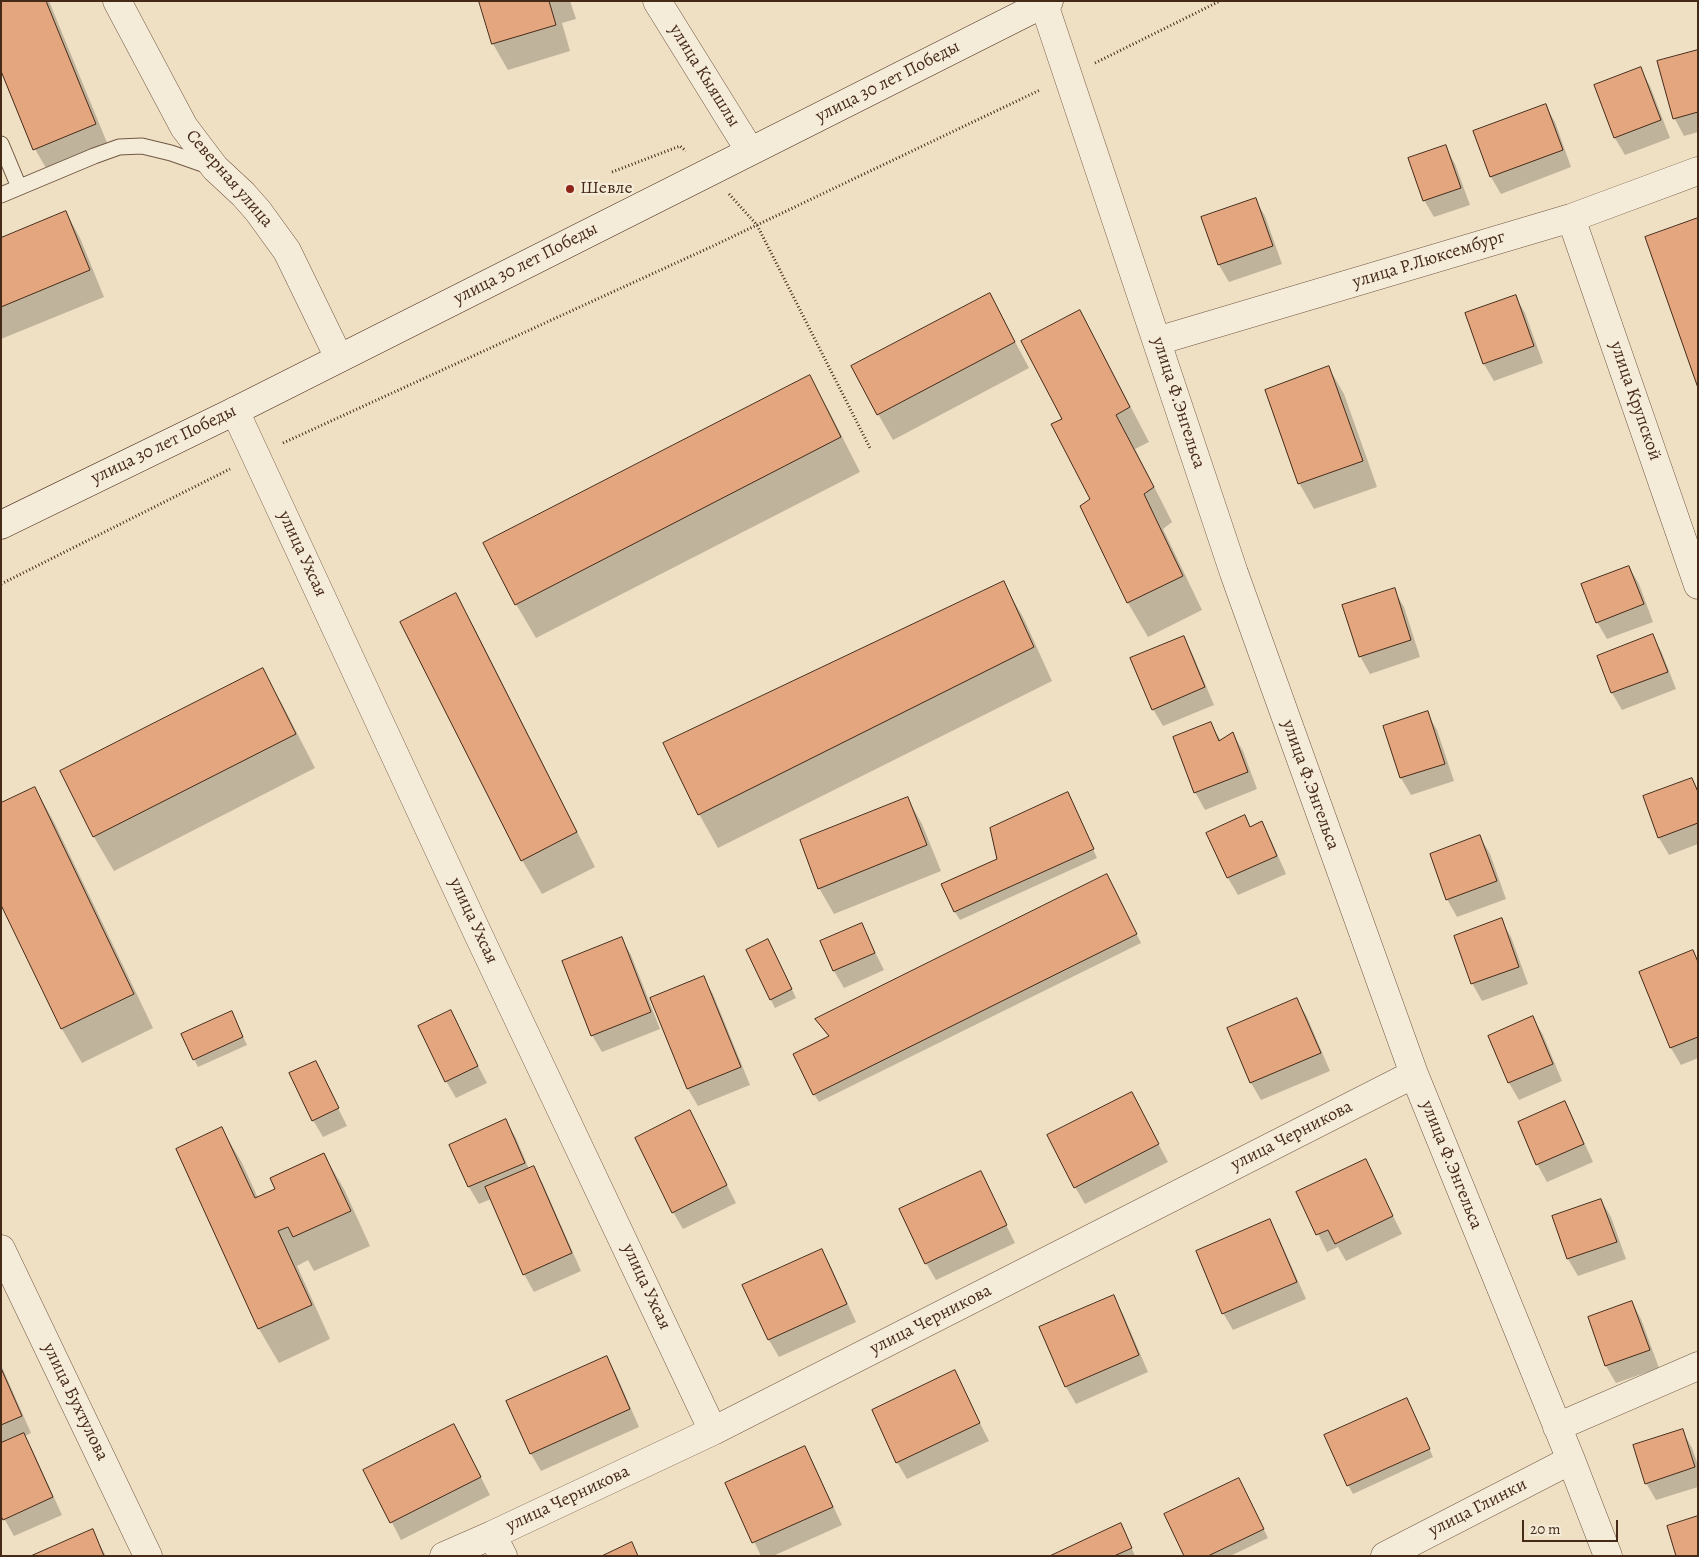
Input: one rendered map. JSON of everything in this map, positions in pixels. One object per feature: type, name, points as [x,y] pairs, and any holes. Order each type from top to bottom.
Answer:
[{"type":"street","name":"Северная улица","points":[[117,1],[184,127],[214,168],[243,194],[258,211],[287,251],[339,358]]},
{"type":"street","name":"улица Кыяшлы","points":[[657,1],[750,151]]},
{"type":"street","name":"улица 30 лет Победы","points":[[1,525],[235,411],[1047,2]]},
{"type":"street","name":"улица Ф.Энгельса","points":[[1047,2],[1069,76],[1234,573],[1414,1074],[1571,1460],[1608,1556]]},
{"type":"street","name":"улица Р.Люксембург","points":[[1157,341],[1571,218],[1698,171]]},
{"type":"street","name":"улица Крупской","points":[[1571,218],[1698,585]]},
{"type":"street","name":"улица Ухсая","points":[[235,411],[470,916],[713,1431]]},
{"type":"street","name":"улица Черникова","points":[[444,1556],[498,1545],[713,1431],[1414,1074]]},
{"type":"street","name":"улица Бухтулова","points":[[1,1248],[148,1556]]},
{"type":"street","points":[[1557,1427],[1698,1366]]},
{"type":"street","name":"улица Глинки","points":[[1385,1556],[1571,1460]]},
{"type":"lane","points":[[1,144],[19,187]]},
{"type":"lane","points":[[1,195],[94,156],[119,148],[142,146],[214,168]]},
{"type":"path","points":[[1,584],[256,456],[757,225],[1069,76],[1220,1]]},
{"type":"path","points":[[612,172],[680,146],[709,172],[757,225],[870,448]]},
{"type":"building","points":[[1,1],[46,1],[96,124],[33,150],[1,71]]},
{"type":"building","points":[[479,1],[549,1],[556,25],[492,44]]},
{"type":"building","points":[[1698,50],[1698,112],[1673,119],[1657,61]]},
{"type":"building","points":[[1641,67],[1661,120],[1614,138],[1594,85]]},
{"type":"building","points":[[1546,104],[1563,150],[1490,177],[1473,131]]},
{"type":"building","points":[[1446,145],[1461,188],[1423,201],[1408,158]]},
{"type":"building","points":[[1256,198],[1273,246],[1218,265],[1201,217]]},
{"type":"building","points":[[66,211],[90,270],[1,307],[1,238]]},
{"type":"building","points":[[1698,218],[1698,388],[1645,237]]},
{"type":"building","points":[[990,293],[1015,342],[877,415],[851,366]]},
{"type":"building","points":[[1516,295],[1534,346],[1483,364],[1465,313]]},
{"type":"building","points":[[1080,310],[1130,407],[1116,415],[1154,487],[1144,494],[1183,576],[1127,603],[1080,506],[1090,499],[1051,424],[1062,419],[1021,341]]},
{"type":"building","points":[[1329,366],[1363,461],[1298,484],[1265,390]]},
{"type":"building","points":[[810,375],[841,437],[515,605],[483,543]]},
{"type":"building","points":[[1629,566],[1644,604],[1596,623],[1581,584]]},
{"type":"building","points":[[1004,581],[1034,647],[698,815],[663,743]]},
{"type":"building","points":[[1395,588],[1411,640],[1359,657],[1342,605]]},
{"type":"building","points":[[456,593],[577,832],[521,861],[400,622]]},
{"type":"building","points":[[1653,634],[1668,672],[1611,693],[1597,656]]},
{"type":"building","points":[[1184,636],[1205,687],[1152,710],[1130,658]]},
{"type":"building","points":[[263,668],[296,734],[93,837],[60,771]]},
{"type":"building","points":[[1428,711],[1445,764],[1400,778],[1383,726]]},
{"type":"building","points":[[1211,722],[1219,741],[1233,732],[1248,772],[1194,793],[1173,737]]},
{"type":"building","points":[[1692,778],[1698,792],[1698,823],[1658,838],[1643,796]]},
{"type":"building","points":[[35,787],[134,994],[61,1029],[1,905],[1,803]]},
{"type":"building","points":[[1068,792],[1094,849],[954,912],[941,884],[997,859],[990,828]]},
{"type":"building","points":[[908,797],[927,845],[818,889],[800,840]]},
{"type":"building","points":[[1245,815],[1250,827],[1262,821],[1277,856],[1227,878],[1206,833]]},
{"type":"building","points":[[1480,835],[1497,881],[1446,900],[1430,854]]},
{"type":"building","points":[[1107,874],[1137,934],[813,1095],[793,1054],[829,1036],[815,1019]]},
{"type":"building","points":[[1502,918],[1519,967],[1471,984],[1454,936]]},
{"type":"building","points":[[862,923],[875,953],[833,971],[820,941]]},
{"type":"building","points":[[622,937],[651,1012],[591,1036],[562,961]]},
{"type":"building","points":[[768,939],[792,989],[770,1000],[746,950]]},
{"type":"building","points":[[1693,950],[1698,962],[1698,1037],[1670,1048],[1639,972]]},
{"type":"building","points":[[704,976],[741,1067],[687,1089],[650,998]]},
{"type":"building","points":[[1297,998],[1321,1053],[1250,1083],[1227,1028]]},
{"type":"building","points":[[451,1010],[478,1066],[445,1082],[418,1026]]},
{"type":"building","points":[[232,1011],[243,1037],[193,1060],[181,1034]]},
{"type":"building","points":[[1533,1016],[1553,1064],[1508,1083],[1488,1036]]},
{"type":"building","points":[[316,1061],[339,1108],[312,1121],[289,1073]]},
{"type":"building","points":[[1132,1092],[1159,1144],[1074,1188],[1047,1135]]},
{"type":"building","points":[[1565,1101],[1584,1144],[1536,1165],[1518,1122]]},
{"type":"building","points":[[690,1110],[727,1185],[672,1213],[635,1138]]},
{"type":"building","points":[[506,1119],[525,1163],[468,1187],[449,1145]]},
{"type":"building","points":[[222,1127],[255,1198],[275,1189],[270,1178],[324,1153],[351,1211],[293,1237],[288,1227],[278,1231],[312,1305],[258,1329],[176,1149]]},
{"type":"building","points":[[1366,1159],[1393,1216],[1335,1244],[1328,1230],[1316,1235],[1296,1192]]},
{"type":"building","points":[[534,1166],[572,1253],[523,1275],[485,1187]]},
{"type":"building","points":[[981,1171],[1007,1225],[925,1264],[899,1209]]},
{"type":"building","points":[[1601,1199],[1617,1242],[1567,1259],[1552,1216]]},
{"type":"building","points":[[1270,1219],[1297,1282],[1222,1314],[1196,1251]]},
{"type":"building","points":[[822,1249],[847,1304],[768,1340],[742,1285]]},
{"type":"building","points":[[1114,1295],[1139,1355],[1065,1387],[1039,1327]]},
{"type":"building","points":[[1632,1301],[1650,1350],[1605,1366],[1588,1317]]},
{"type":"building","points":[[607,1356],[630,1409],[530,1454],[506,1401]]},
{"type":"building","points":[[1,1368],[22,1416],[1,1425]]},
{"type":"building","points":[[955,1370],[980,1423],[896,1463],[872,1410]]},
{"type":"building","points":[[1407,1398],[1430,1449],[1347,1486],[1324,1435]]},
{"type":"building","points":[[454,1424],[481,1477],[390,1523],[363,1470]]},
{"type":"building","points":[[1683,1429],[1695,1467],[1645,1484],[1633,1445]]},
{"type":"building","points":[[24,1433],[53,1497],[3,1520],[1,1516],[1,1443]]},
{"type":"building","points":[[805,1446],[833,1507],[752,1543],[725,1483]]},
{"type":"building","points":[[1239,1478],[1264,1529],[1208,1556],[1184,1556],[1164,1514]]},
{"type":"building","points":[[1698,1516],[1698,1556],[1676,1556],[1667,1526]]},
{"type":"building","points":[[1121,1523],[1132,1548],[1114,1556],[1050,1556]]},
{"type":"building","points":[[93,1529],[104,1556],[31,1556]]},
{"type":"building","points":[[632,1542],[638,1556],[602,1556]]},
{"type":"place","name":"Шевле","points":[[570,189]]}]
